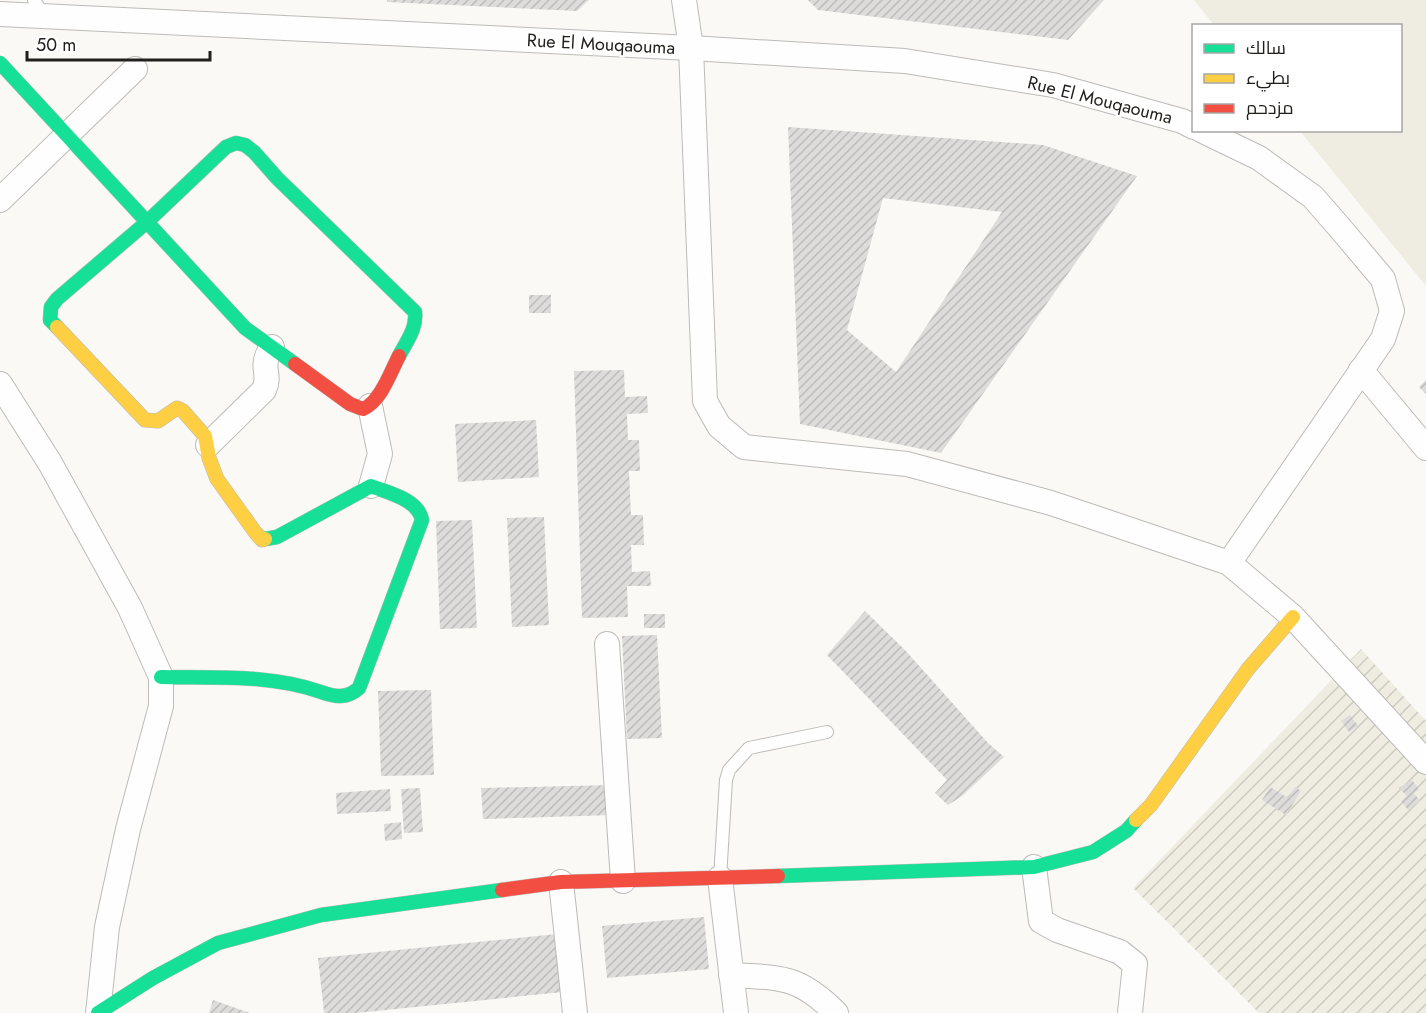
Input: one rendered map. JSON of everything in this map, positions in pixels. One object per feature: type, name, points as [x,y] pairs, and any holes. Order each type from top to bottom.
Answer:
[{"type":"street","points":[[684,0],[691,48],[705,401],[719,426],[744,447],[907,464],[1051,503],[1228,563],[1293,617],[1426,762]]},
{"type":"street","name":"Rue El Mouqaouma","points":[[0,14],[39,8],[905,61],[1053,86],[1182,121],[1192,126]]},
{"type":"street","points":[[0,63],[67,135],[147,222],[245,328],[350,404],[363,409],[370,406],[414,328],[415,312],[245,145],[236,143],[226,147],[147,222],[57,299],[51,307],[50,320],[145,420],[158,421],[177,408],[183,411],[205,435],[208,458],[217,478],[262,540],[277,537],[371,486],[380,454],[370,406]]},
{"type":"street","points":[[0,200],[135,69]]},
{"type":"street","points":[[1205,132],[1259,158],[1313,197],[1383,279],[1392,311],[1383,339],[1228,563]]},
{"type":"street","points":[[208,446],[264,390],[268,382],[264,366],[266,355],[272,346]]},
{"type":"street","points":[[1361,370],[1426,448]]},
{"type":"street","points":[[0,384],[50,463],[130,608],[161,677],[161,706],[128,829],[107,927],[98,1013]]},
{"type":"street","points":[[161,677],[261,680],[300,685],[344,698],[354,695],[359,688],[422,520],[417,508],[407,500],[371,486]]},
{"type":"street","points":[[98,1013],[153,978],[218,943],[321,915],[561,882],[1034,867],[1093,852],[1126,831],[1151,805],[1248,669],[1293,617]]},
{"type":"street","points":[[607,644],[623,881]]},
{"type":"street","points":[[1034,867],[1041,921],[1057,930],[1120,952],[1135,964],[1130,1013]]},
{"type":"street","points":[[720,878],[736,1013]]},
{"type":"street","points":[[561,882],[575,1013]]},
{"type":"street","points":[[731,975],[784,978],[800,984],[821,998],[836,1013]]},
{"type":"lane","points":[[720,878],[726,780],[733,764],[749,748],[827,732]]},
{"type":"shaded area","points":[[1194,0],[1426,0],[1426,286],[1301,132],[1402,132],[1402,24],[1213,24]]},
{"type":"shaded area","points":[[1361,649],[1426,721],[1426,1013],[1259,1013],[1133,888]]},
{"type":"building","points":[[387,0],[589,0],[577,11],[387,2]]},
{"type":"building","points":[[808,0],[1104,0],[1068,40],[818,10]]},
{"type":"building","points":[[788,127],[1043,145],[1137,176],[941,453],[800,424]],"holes":[[[883,198],[1002,212],[896,372],[847,330]]]},
{"type":"building","points":[[529,295],[551,295],[551,313],[529,313]]},
{"type":"building","points":[[624,370],[625,397],[647,396],[648,413],[627,414],[628,440],[639,440],[640,471],[629,471],[631,515],[643,515],[644,545],[631,545],[632,572],[650,571],[651,586],[627,586],[628,617],[582,618],[574,371]]},
{"type":"building","points":[[1426,380],[1426,394],[1419,387]]},
{"type":"building","points":[[536,420],[539,477],[458,482],[455,424]]},
{"type":"building","points":[[544,517],[549,625],[512,627],[507,518]]},
{"type":"building","points":[[472,520],[477,628],[440,629],[436,521]]},
{"type":"building","points":[[865,611],[905,650],[988,743],[1004,757],[962,796],[948,805],[935,793],[947,780],[827,655]]},
{"type":"building","points":[[644,614],[665,614],[665,628],[644,628]]},
{"type":"building","points":[[657,635],[662,738],[627,739],[622,636]]},
{"type":"building","points":[[431,690],[434,775],[381,776],[378,691]]},
{"type":"building","points":[[1350,715],[1358,726],[1349,732],[1341,721]]},
{"type":"building","points":[[1412,780],[1419,789],[1414,793],[1420,801],[1408,810],[1401,801],[1407,796],[1399,788]]},
{"type":"building","points":[[612,785],[613,815],[483,819],[481,788]]},
{"type":"building","points":[[1270,787],[1288,798],[1295,787],[1301,791],[1286,815],[1262,800]]},
{"type":"building","points":[[420,788],[423,832],[404,833],[401,789]]},
{"type":"building","points":[[390,789],[391,811],[337,814],[336,793]]},
{"type":"building","points":[[401,822],[402,839],[385,841],[384,824]]},
{"type":"building","points":[[704,917],[709,969],[607,978],[602,926]]},
{"type":"building","points":[[557,934],[563,992],[356,1013],[324,1013],[318,958]]},
{"type":"building","points":[[213,1000],[250,1013],[209,1013]]},
{"type":"traffic: fast","points":[[0,63],[245,328],[295,364]]},
{"type":"traffic: fast","points":[[57,327],[50,320],[51,307],[57,299],[147,222],[226,147],[236,143],[245,145],[254,152],[277,178],[415,312],[413,330],[399,356]]},
{"type":"traffic: fast","points":[[161,677],[221,677],[282,682],[336,696],[350,694],[359,688],[422,520],[419,513],[409,502],[371,486],[277,537],[265,539]]},
{"type":"traffic: fast","points":[[778,876],[1034,867],[1093,852],[1126,831],[1136,820]]},
{"type":"traffic: fast","points":[[98,1013],[153,978],[218,943],[321,915],[502,890]]},
{"type":"traffic: slow","points":[[57,327],[145,420],[158,421],[177,408],[183,411],[205,436],[209,458],[217,479],[255,532],[262,540],[265,539]]},
{"type":"traffic: slow","points":[[1136,820],[1151,805],[1248,669],[1293,617]]},
{"type":"traffic: jam","points":[[295,364],[350,404],[363,409],[380,393],[399,356]]},
{"type":"traffic: jam","points":[[502,890],[561,882],[778,876]]}]
